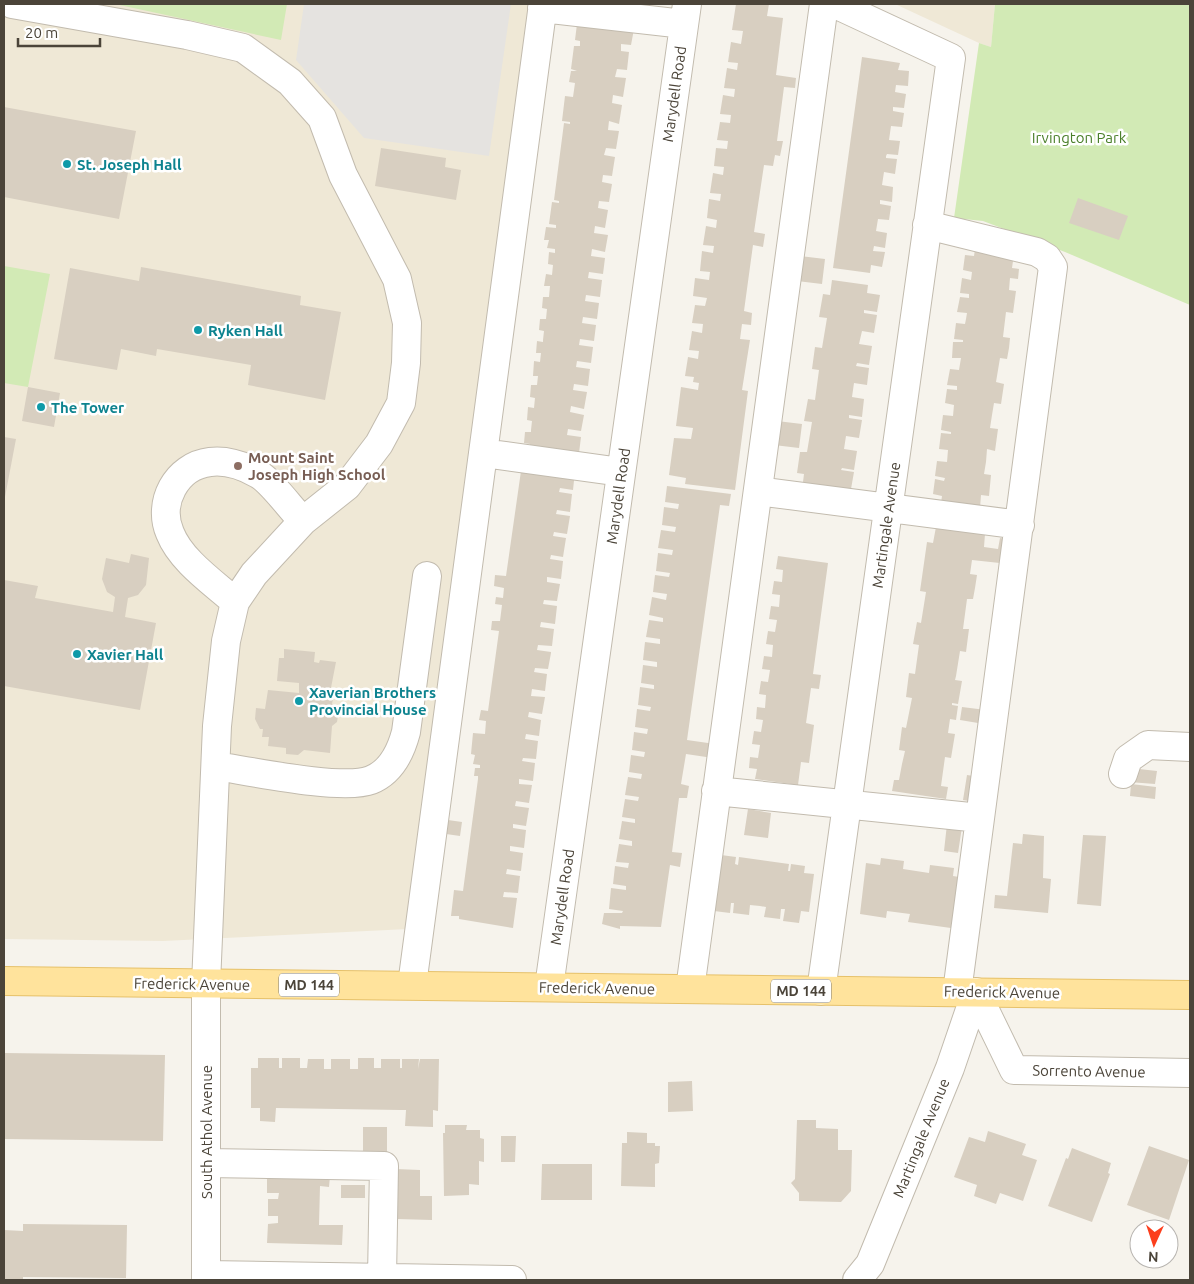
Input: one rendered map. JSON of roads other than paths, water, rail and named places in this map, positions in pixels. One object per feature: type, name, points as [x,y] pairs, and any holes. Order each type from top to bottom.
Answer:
[{"type":"main road","name":"Frederick Avenue","points":[[4,981],[1190,995]]},
{"type":"street","points":[[12,4],[187,34],[243,48],[290,82],[322,118],[343,175],[397,279],[407,323],[406,363],[401,403],[379,444],[347,486],[303,521],[254,574],[235,602],[183,554],[170,534],[164,513],[170,489],[187,470],[210,462],[235,464],[260,475],[303,521]]},
{"type":"street","points":[[690,989],[824,4]]},
{"type":"street","name":"Martingale Avenue","points":[[821,991],[951,58],[835,4]]},
{"type":"street","points":[[412,985],[542,6],[685,14]]},
{"type":"street","name":"Marydell Road","points":[[549,987],[685,14]]},
{"type":"street","name":"Martingale Avenue","points":[[857,1280],[870,1264],[950,1068],[966,992],[980,818],[1053,267],[1047,258],[1037,252],[927,225]]},
{"type":"street","points":[[483,453],[621,472]]},
{"type":"street","points":[[758,491],[1020,525]]},
{"type":"street","points":[[216,766],[319,781],[353,783],[372,780],[389,766],[401,749],[406,732],[427,576]]},
{"type":"street","name":"South Athol Avenue","points":[[206,1278],[206,984],[217,726],[226,641],[235,602]]},
{"type":"street","points":[[1123,774],[1128,758],[1148,745],[1190,748]]},
{"type":"street","points":[[716,791],[980,818]]},
{"type":"street","name":"Sorrento Avenue","points":[[966,992],[1014,1070],[1190,1073]]},
{"type":"street","points":[[206,1163],[384,1166],[382,1278]]},
{"type":"street","points":[[206,1278],[512,1280]]},
{"type":"place","name":"St. Joseph Hall","points":[[67,164]]},
{"type":"place","name":"Ryken Hall","points":[[198,330]]},
{"type":"place","name":"The Tower","points":[[41,407]]},
{"type":"place","name":"Mount Saint Joseph High School","points":[[238,466]]},
{"type":"place","name":"Xavier Hall","points":[[77,654]]},
{"type":"place","name":"Xaverian Brothers Provincial House","points":[[299,701]]},
{"type":"park label","name":"Irvington Park","points":[[1079,137]]}]
